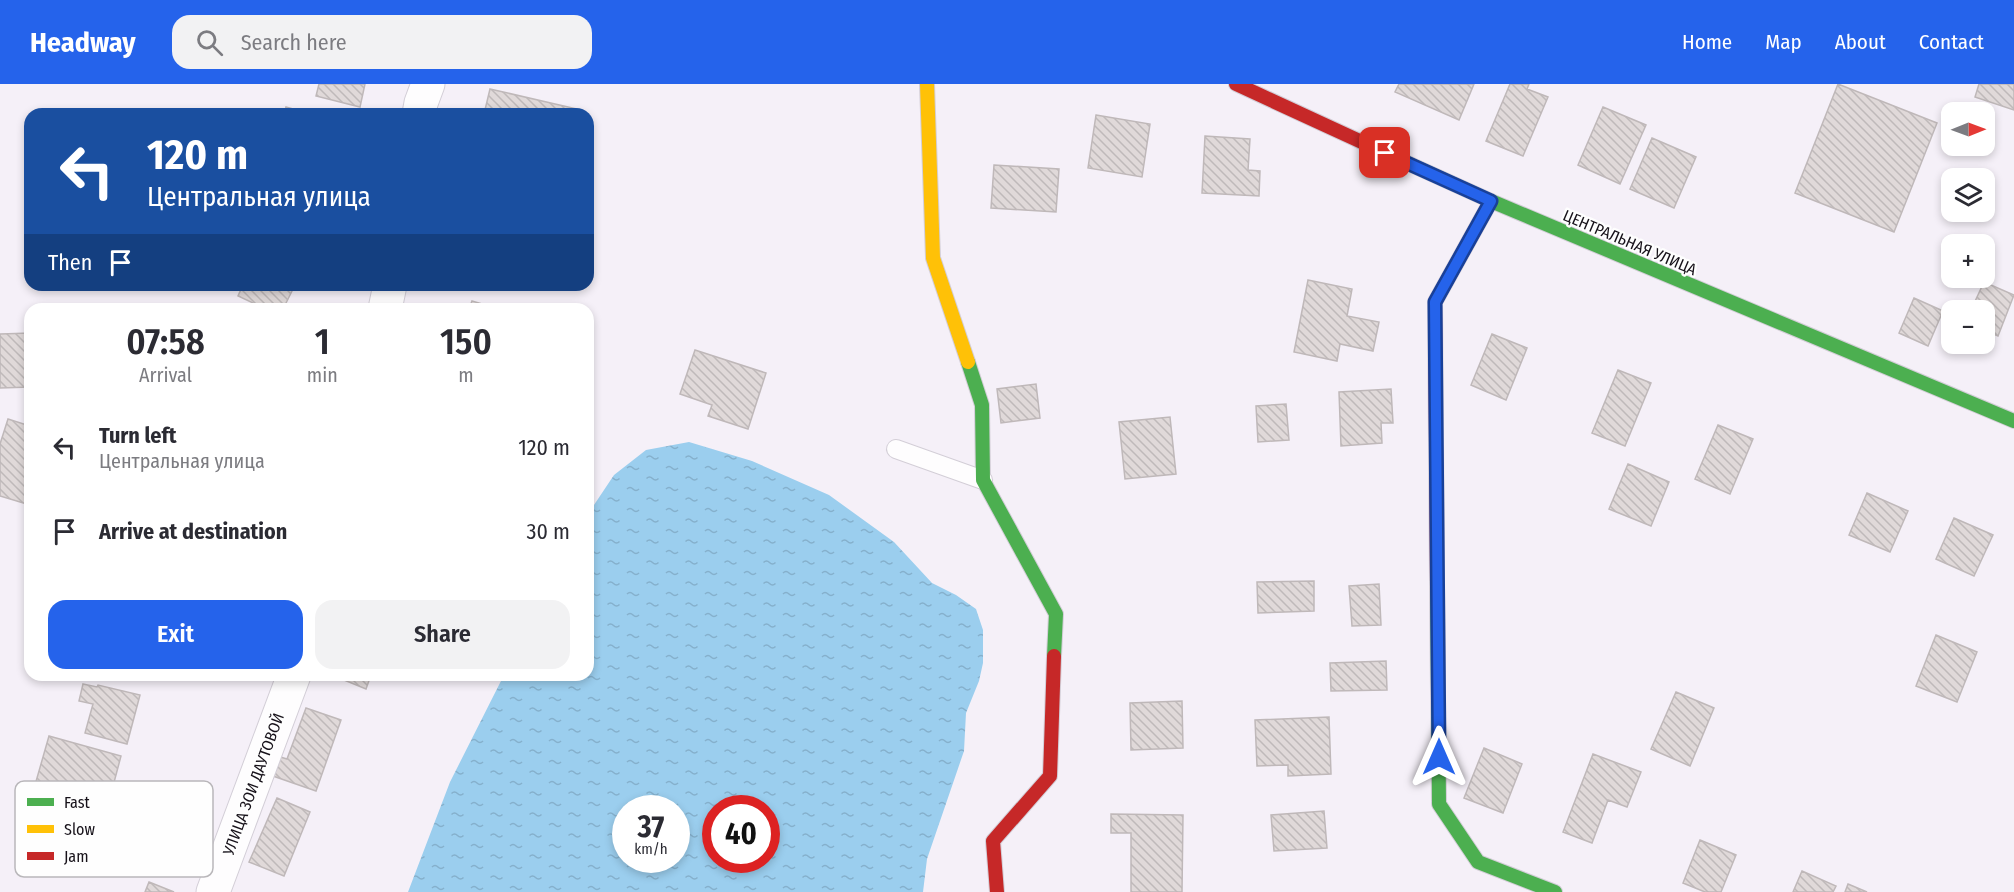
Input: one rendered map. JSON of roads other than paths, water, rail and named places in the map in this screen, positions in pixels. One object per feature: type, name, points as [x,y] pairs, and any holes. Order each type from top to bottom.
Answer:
[{"type":"street","points":[[420,108],[428,84]]},
{"type":"street","points":[[927,84],[933,258],[982,405],[983,480],[1056,614],[1050,776],[993,841],[997,892]]},
{"type":"street","name":"ЦЕНТРАЛЬНАЯ УЛИЦА","points":[[1236,84],[1491,201],[2014,421]]},
{"type":"street","points":[[1491,201],[1435,302],[1440,804],[1478,862],[1555,892]]},
{"type":"street","name":"УЛИЦА ЗОИ ДАУТОВОЙ","points":[[213,892],[292,681]]},
{"type":"lane","points":[[896,449],[983,480]]},
{"type":"water","points":[[689,442],[752,461],[829,495],[894,542],[932,583],[956,595],[976,609],[983,630],[983,663],[979,681],[966,713],[964,751],[927,859],[923,892],[408,892],[450,782],[501,681],[594,681],[594,505],[614,475],[646,450]]}]
